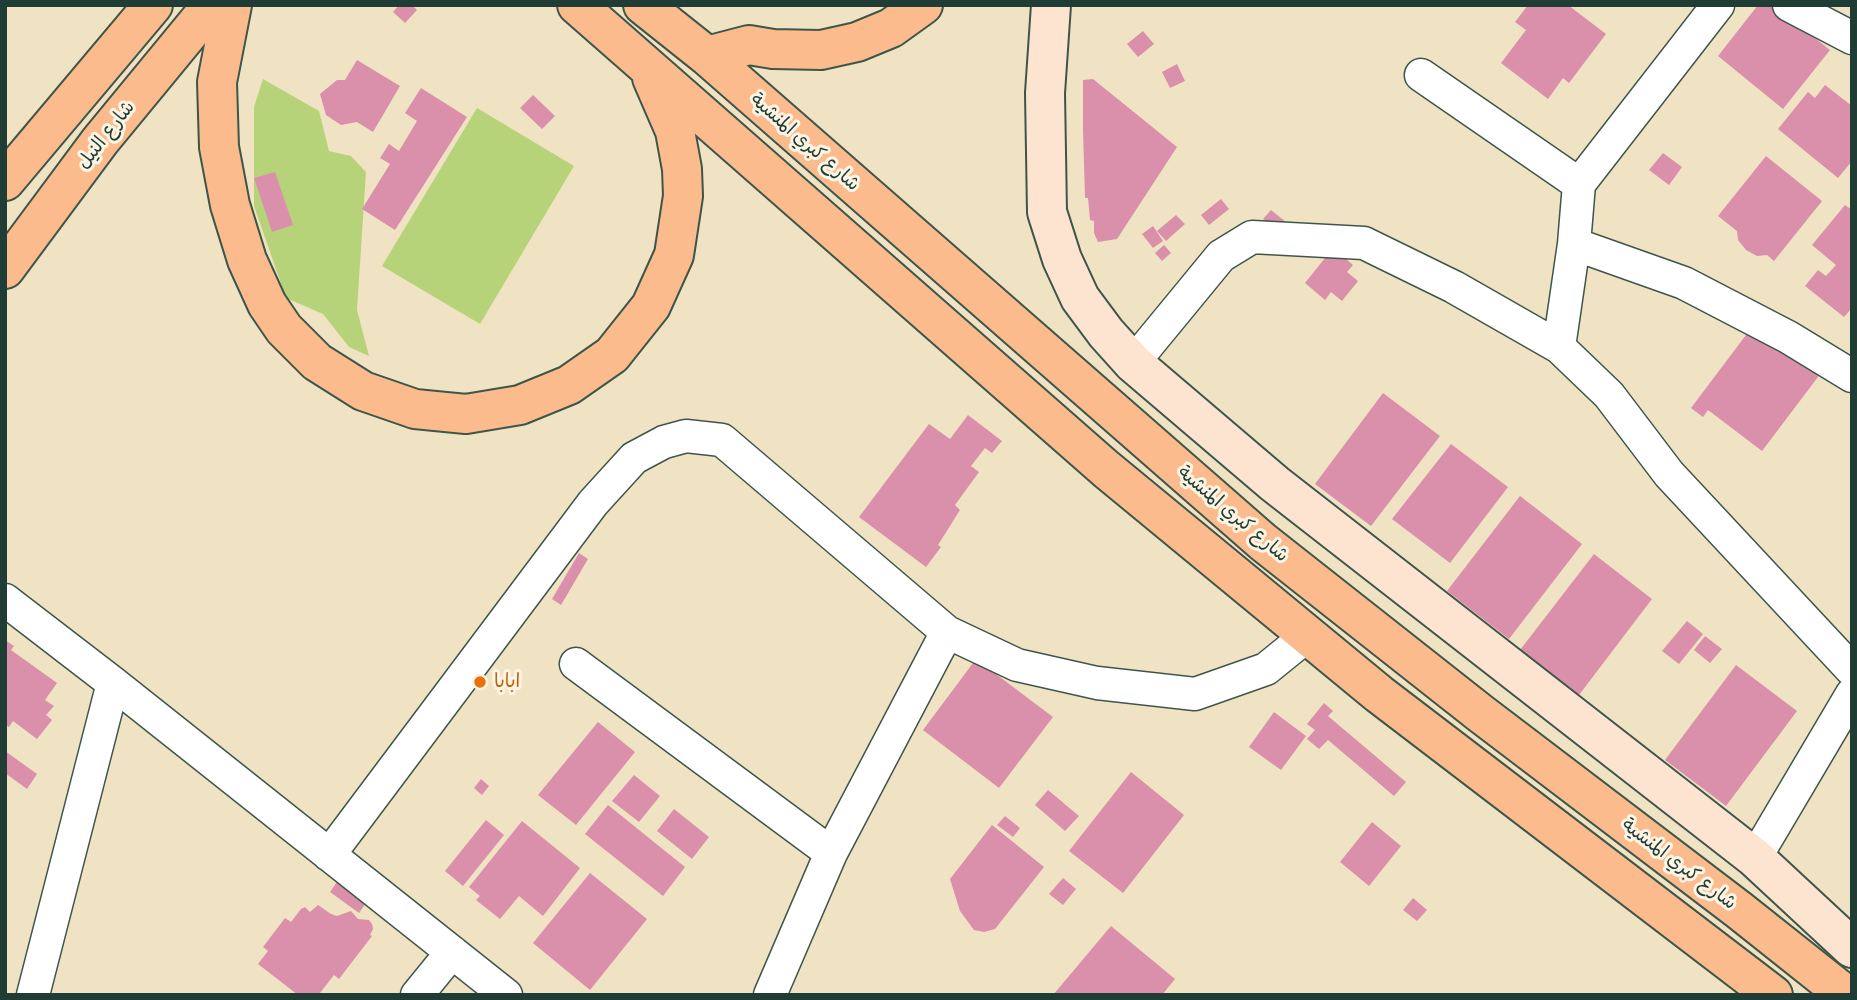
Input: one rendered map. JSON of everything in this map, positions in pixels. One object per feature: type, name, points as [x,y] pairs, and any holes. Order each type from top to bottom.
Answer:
[{"type":"main road","points":[[5,181],[152,5]]},
{"type":"main road","name":"شارع النيل","points":[[5,269],[100,141],[212,5]]},
{"type":"main road","points":[[232,5],[218,82],[219,148],[230,205],[247,260],[273,312],[284,328],[317,362],[363,391],[415,409],[466,414],[520,405],[569,385],[612,355],[651,306],[674,255],[683,196],[682,169],[675,131],[647,67]]},
{"type":"main road","points":[[577,5],[1106,469],[1379,694],[1773,995]]},
{"type":"main road","name":"شارع كبري المنشية","points":[[643,5],[707,56],[1263,542],[1846,995]]},
{"type":"main road","points":[[707,56],[749,45],[774,49],[821,50],[857,41],[891,27],[923,5]]},
{"type":"street","points":[[1051,5],[1045,93],[1046,212],[1062,259],[1080,298],[1106,333],[1133,363],[1275,484],[1755,858],[1852,948]]},
{"type":"street","points":[[1559,347],[1574,244],[1579,184],[1718,5]]},
{"type":"street","points":[[1789,5],[1852,38]]},
{"type":"street","points":[[1421,75],[1579,184]]},
{"type":"street","points":[[1133,363],[1221,256],[1252,237],[1364,243],[1454,287],[1559,347],[1609,395],[1669,474],[1852,670]]},
{"type":"street","points":[[1574,244],[1684,283],[1788,337],[1852,376]]},
{"type":"street","points":[[329,855],[593,503],[634,457],[664,442],[686,436],[722,440],[947,632],[1017,665],[1097,683],[1195,694],[1265,669],[1308,635]]},
{"type":"street","points":[[5,600],[506,995]]},
{"type":"street","points":[[770,995],[831,853],[947,632]]},
{"type":"street","points":[[576,664],[831,853]]},
{"type":"street","points":[[33,995],[113,683]]},
{"type":"street","points":[[1755,858],[1852,694]]},
{"type":"street","points":[[417,995],[452,952]]},
{"type":"green space","points":[[263,79],[319,111],[329,151],[351,156],[366,172],[357,310],[369,356],[349,347],[323,314],[286,298],[254,206],[254,107]]},
{"type":"green space","points":[[477,108],[574,166],[480,324],[382,266]]},
{"type":"building","points":[[399,5],[412,5],[417,10],[405,23],[393,12]]},
{"type":"building","points":[[1528,5],[1568,5],[1606,34],[1569,83],[1563,78],[1548,99],[1501,63],[1526,30],[1515,22]]},
{"type":"building","points":[[1758,5],[1774,5],[1830,50],[1783,109],[1718,56]]},
{"type":"building","points":[[1143,31],[1154,44],[1138,57],[1127,44]]},
{"type":"building","points":[[357,60],[400,86],[373,132],[357,122],[341,125],[326,115],[320,94],[337,80],[345,80]]},
{"type":"building","points":[[1177,64],[1185,81],[1170,88],[1162,72]]},
{"type":"building","points":[[1093,79],[1177,147],[1117,239],[1098,242],[1094,233],[1094,221],[1090,220],[1088,198],[1085,198],[1083,80]]},
{"type":"building","points":[[1825,85],[1852,106],[1852,161],[1838,178],[1778,129],[1808,92],[1815,98]]},
{"type":"building","points":[[421,88],[467,117],[395,230],[362,209],[390,164],[380,158],[389,144],[399,151],[417,121],[405,113]]},
{"type":"building","points":[[533,95],[555,116],[542,129],[520,108]]},
{"type":"building","points":[[1663,153],[1682,167],[1669,185],[1649,170]]},
{"type":"building","points":[[1766,156],[1822,201],[1774,261],[1767,255],[1757,256],[1746,250],[1738,240],[1737,231],[1718,216]]},
{"type":"building","points":[[275,172],[293,225],[272,232],[254,178]]},
{"type":"building","points":[[1221,199],[1229,209],[1209,225],[1201,215]]},
{"type":"building","points":[[1845,205],[1852,210],[1852,308],[1844,317],[1805,286],[1818,270],[1826,276],[1836,265],[1812,245]]},
{"type":"building","points":[[1271,210],[1291,226],[1283,236],[1263,219]]},
{"type":"building","points":[[1176,215],[1185,224],[1166,241],[1157,231]]},
{"type":"building","points":[[1153,226],[1163,241],[1153,248],[1142,234]]},
{"type":"building","points":[[1164,245],[1171,253],[1162,261],[1155,253]]},
{"type":"building","points":[[1333,248],[1353,265],[1347,272],[1358,281],[1342,301],[1331,292],[1325,300],[1305,283]]},
{"type":"building","points":[[1755,323],[1821,373],[1762,451],[1708,410],[1703,417],[1691,408]]},
{"type":"building","points":[[1383,393],[1440,436],[1371,526],[1315,484]]},
{"type":"building","points":[[968,415],[1002,441],[992,453],[985,448],[971,466],[979,472],[955,505],[960,510],[938,545],[941,547],[926,567],[859,517],[929,424],[950,439]]},
{"type":"building","points":[[1451,444],[1508,487],[1450,563],[1392,519]]},
{"type":"building","points":[[1520,496],[1582,544],[1509,639],[1447,591]]},
{"type":"building","points":[[579,553],[588,559],[561,605],[552,599]]},
{"type":"building","points":[[1594,554],[1652,599],[1579,695],[1520,650]]},
{"type":"building","points":[[1687,621],[1703,634],[1679,664],[1662,651]]},
{"type":"building","points":[[1705,636],[1722,649],[1710,663],[1694,650]]},
{"type":"building","points":[[5,640],[14,646],[11,650],[57,683],[45,700],[54,706],[46,715],[52,720],[37,739],[13,721],[9,727],[5,724]]},
{"type":"building","points":[[976,659],[1053,717],[999,788],[923,730]]},
{"type":"building","points":[[1736,665],[1797,711],[1726,806],[1665,760]]},
{"type":"building","points":[[1324,703],[1333,711],[1328,716],[1406,782],[1394,796],[1328,740],[1319,749],[1307,739],[1315,730],[1307,724]]},
{"type":"building","points":[[1274,712],[1306,736],[1281,770],[1249,747]]},
{"type":"building","points":[[598,722],[635,752],[576,825],[538,795]]},
{"type":"building","points":[[5,751],[37,774],[27,789],[5,773]]},
{"type":"building","points":[[1131,772],[1184,815],[1123,893],[1069,851]]},
{"type":"building","points":[[634,775],[660,796],[639,822],[612,801]]},
{"type":"building","points":[[481,779],[489,786],[482,795],[474,788]]},
{"type":"building","points":[[1048,790],[1079,816],[1065,831],[1035,805]]},
{"type":"building","points":[[608,805],[685,867],[663,896],[585,834]]},
{"type":"building","points":[[674,809],[709,837],[692,859],[657,831]]},
{"type":"building","points":[[1005,816],[1020,828],[1013,837],[997,825]]},
{"type":"building","points":[[486,820],[504,835],[463,886],[445,871]]},
{"type":"building","points":[[522,821],[580,868],[543,916],[519,896],[500,919],[476,900],[480,896],[469,887]]},
{"type":"building","points":[[1372,822],[1401,846],[1369,886],[1340,862]]},
{"type":"building","points":[[992,825],[1044,867],[995,929],[984,932],[974,930],[960,911],[950,879]]},
{"type":"building","points":[[590,873],[647,919],[590,990],[533,943]]},
{"type":"building","points":[[1063,878],[1076,889],[1063,905],[1049,894]]},
{"type":"building","points":[[339,879],[368,900],[359,913],[330,892]]},
{"type":"building","points":[[1413,898],[1427,910],[1417,921],[1403,910]]},
{"type":"building","points":[[318,905],[337,916],[351,911],[358,919],[369,920],[373,929],[370,935],[372,936],[339,979],[334,975],[320,993],[322,995],[298,995],[258,964],[268,951],[263,947],[285,918],[291,922],[301,909],[305,907],[310,912]]},
{"type":"building","points":[[1111,926],[1175,979],[1162,995],[1053,995]]},
{"type":"place","name":"ابابا","points":[[480,682]]}]
